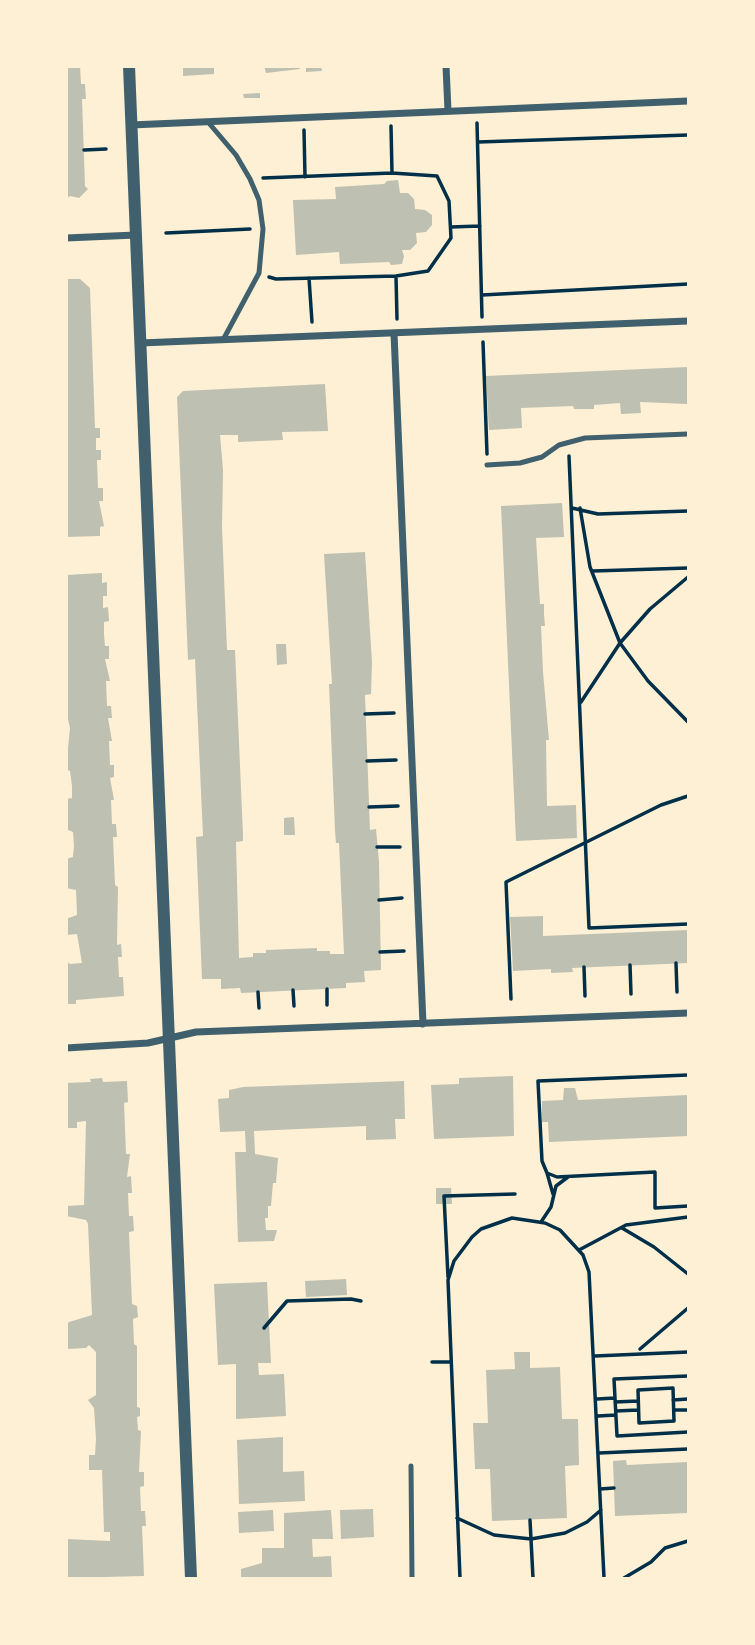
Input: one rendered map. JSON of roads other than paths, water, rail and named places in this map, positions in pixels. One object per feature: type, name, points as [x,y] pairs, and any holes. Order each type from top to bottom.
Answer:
[{"type":"street","points":[[129,66],[191,1578]]},
{"type":"street","points":[[446,66],[448,111]]},
{"type":"street","points":[[131,125],[688,101]]},
{"type":"street","points":[[66,239],[136,235]]},
{"type":"street","points":[[141,343],[688,321]]},
{"type":"street","points":[[396,333],[423,1024]]},
{"type":"street","points":[[66,1048],[137,1044],[196,1032],[688,1013]]},
{"type":"lane","points":[[208,122],[236,155],[250,179],[260,200],[262,229],[259,273],[223,340]]},
{"type":"lane","points":[[487,466],[520,463],[542,457],[559,445],[585,438],[688,434]]},
{"type":"lane","points":[[411,1466],[412,1578]]}]
